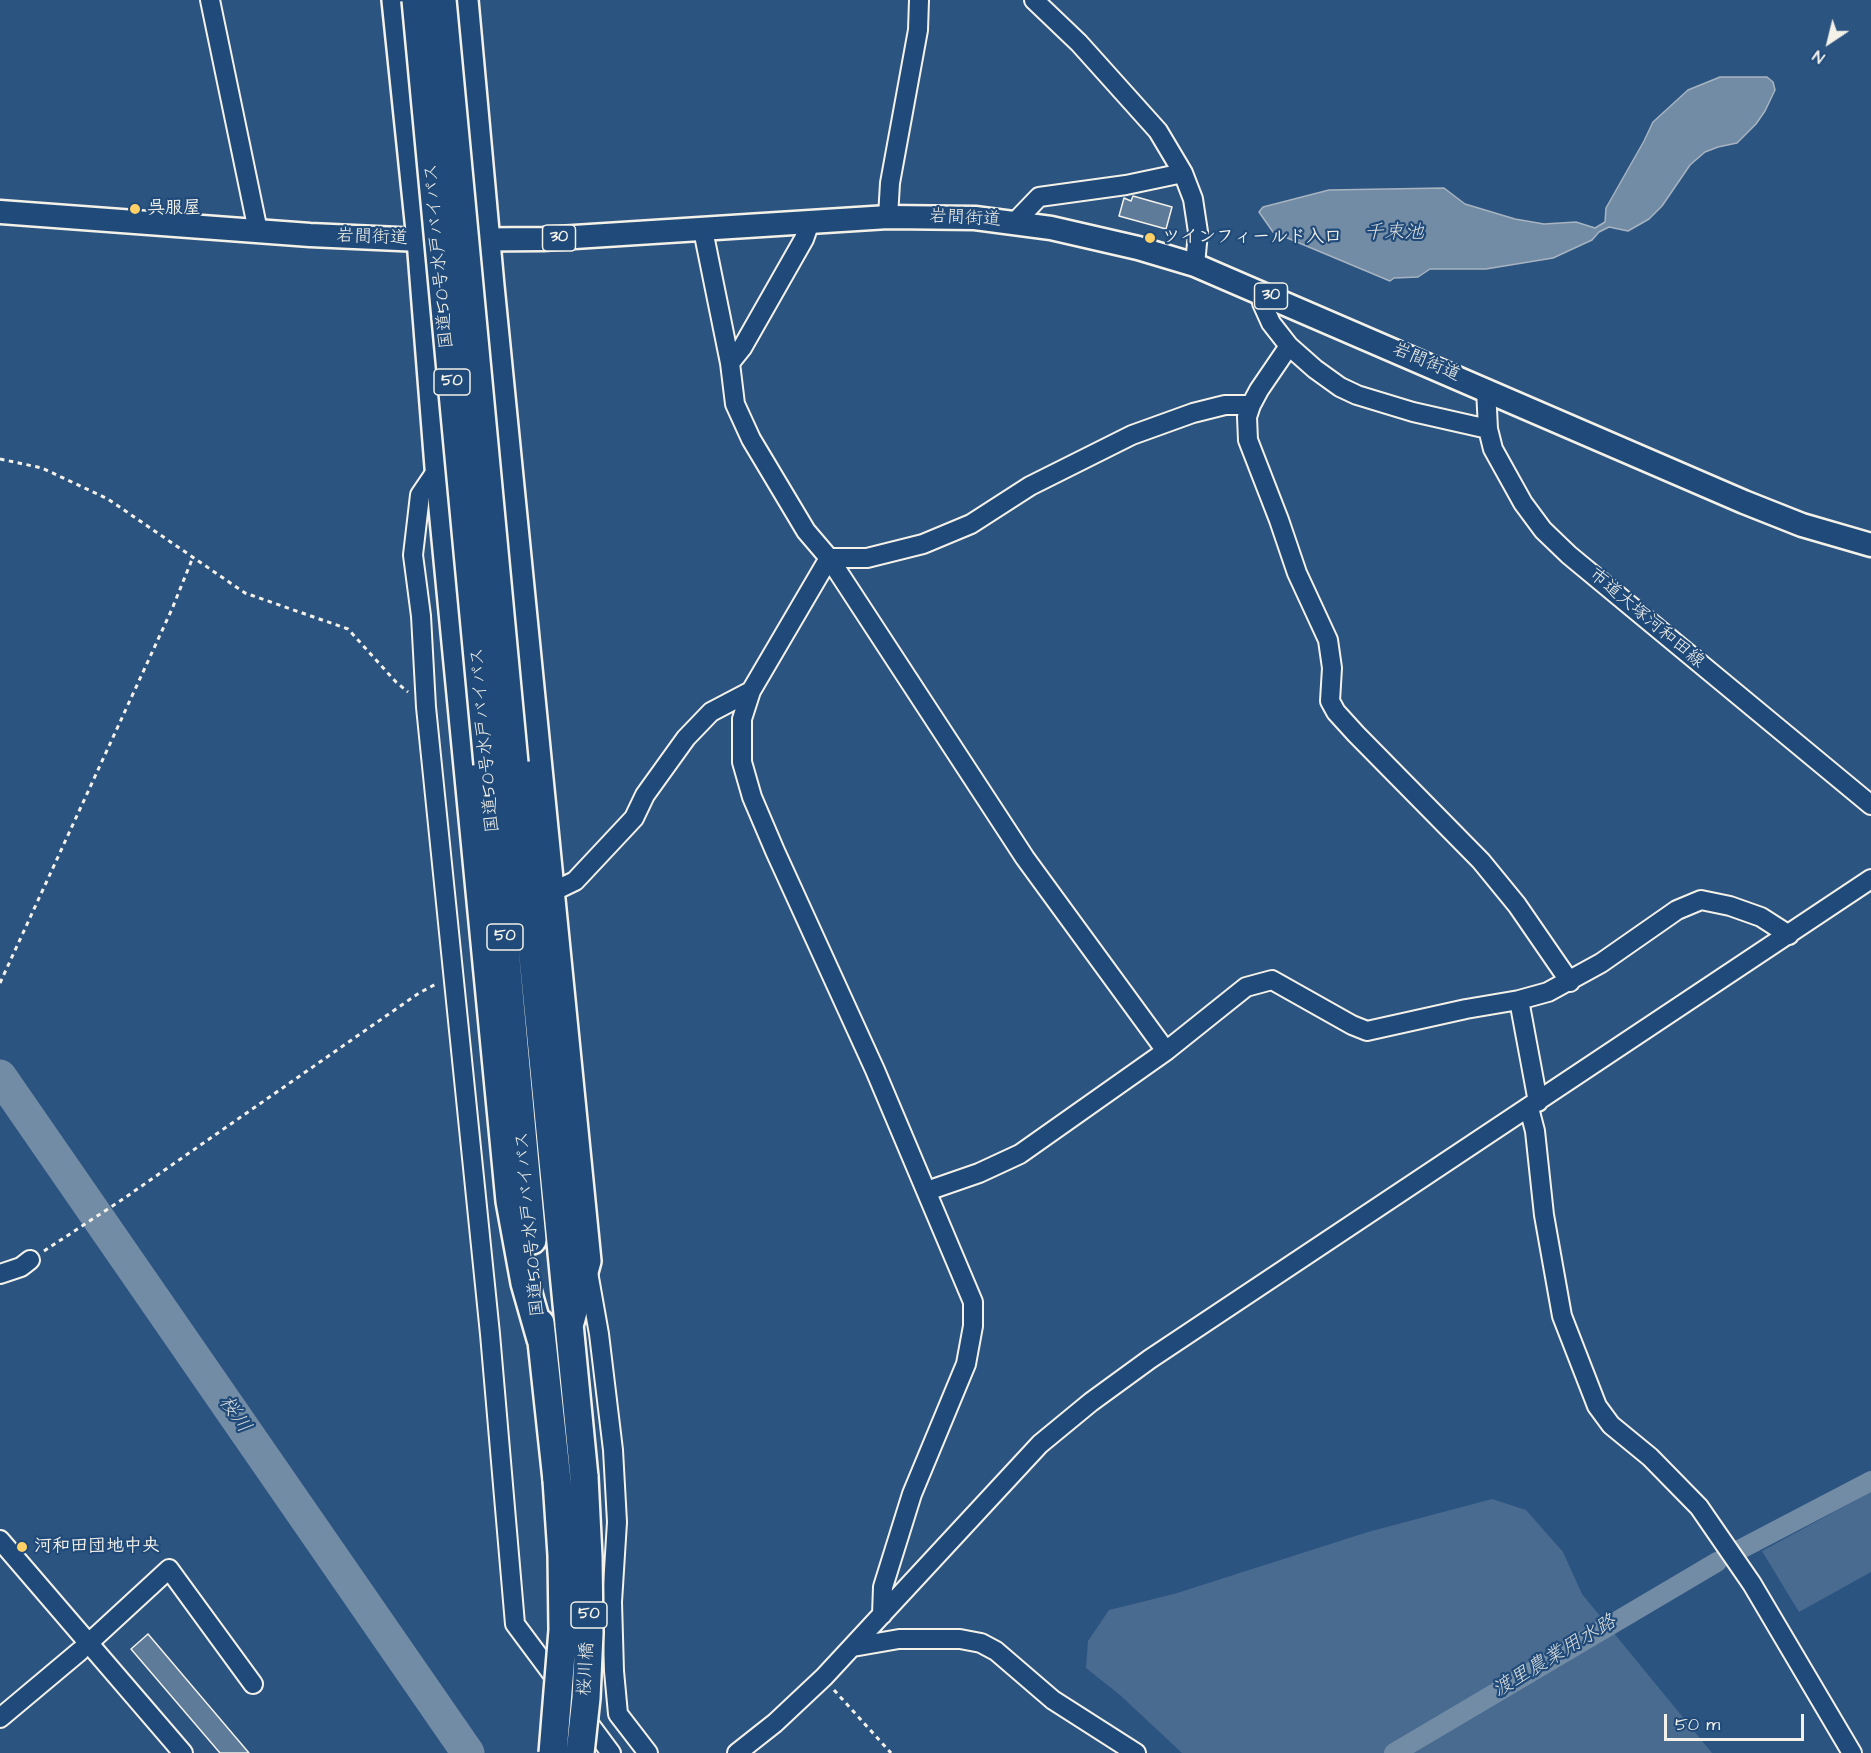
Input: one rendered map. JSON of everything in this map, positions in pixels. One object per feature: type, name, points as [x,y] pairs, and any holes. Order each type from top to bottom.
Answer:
[{"type":"highway","points":[[396,0],[421,240],[439,467],[510,1201],[525,1283],[541,1340]]},
{"type":"highway","name":"国道50号水戸バイパス","points":[[416,0],[501,763],[569,1326],[571,1478]]},
{"type":"highway","name":"国道50号水戸バイパス","points":[[442,0],[501,763],[541,1340],[571,1478]]},
{"type":"highway","points":[[464,0],[485,240],[587,1261],[569,1326]]},
{"type":"highway","name":"桜川橋","points":[[553,1753],[563,1630],[562,1555],[571,1478]]},
{"type":"highway","name":"桜川橋","points":[[571,1478],[588,1557],[589,1633],[580,1753]]},
{"type":"main road","name":"岩間街道","points":[[0,212],[258,231],[421,240],[485,240],[703,230],[888,217],[975,218],[1015,222],[1089,236],[1195,265],[1754,506],[1802,525],[1871,545]]},
{"type":"street","points":[[210,0],[258,231]]},
{"type":"street","points":[[888,217],[890,183],[918,30],[919,0]]},
{"type":"street","points":[[1034,0],[1079,43],[1158,131],[1184,173],[1193,198],[1197,219],[1198,244],[1195,265]]},
{"type":"street","points":[[1015,222],[1039,197],[1184,173]]},
{"type":"street","points":[[730,363],[759,319],[804,239],[810,222]]},
{"type":"street","points":[[703,230],[730,363],[735,404],[751,439],[806,531],[829,558],[1025,858],[1166,1051]]},
{"type":"street","points":[[1261,292],[1262,303],[1271,323],[1289,346],[1340,387],[1357,395],[1413,412],[1488,429]]},
{"type":"street","points":[[1289,346],[1258,390],[1251,405],[1247,417],[1248,440],[1279,519],[1296,573],[1328,640],[1332,668],[1330,701],[1336,712],[1356,734],[1480,861],[1517,905],[1570,982]]},
{"type":"street","name":"市道大塚河和田線","points":[[1486,389],[1488,429],[1493,449],[1523,504],[1543,530],[1587,570],[1871,805]]},
{"type":"street","points":[[829,558],[867,558],[923,544],[971,524],[1030,486],[1132,435],[1193,412],[1225,405],[1251,405]]},
{"type":"street","points":[[439,467],[420,495],[412,555],[421,616],[426,707],[490,1334],[515,1624],[611,1753]]},
{"type":"street","points":[[829,558],[766,663],[752,691],[742,719],[742,762],[752,797],[927,1191],[973,1302],[973,1326],[966,1364],[912,1494],[883,1587],[882,1615]]},
{"type":"street","points":[[549,893],[575,882],[634,818],[645,795],[686,738],[711,712],[752,691]]},
{"type":"street","points":[[737,1753],[775,1723],[824,1677],[1040,1444],[1091,1402],[1150,1359],[1871,879]]},
{"type":"street","points":[[927,1191],[979,1173],[1020,1154],[1166,1051],[1246,987],[1272,980],[1352,1026],[1367,1030],[1519,1000],[1548,992],[1601,963],[1677,910],[1701,900],[1730,906],[1761,917],[1789,935]]},
{"type":"street","points":[[1519,1000],[1544,1215],[1562,1316],[1597,1406],[1611,1425],[1650,1457],[1699,1507],[1752,1584],[1852,1753]]},
{"type":"street","points":[[0,1274],[21,1267],[30,1260]]},
{"type":"street","points":[[587,1261],[588,1280],[599,1334],[613,1450],[617,1522],[612,1602],[618,1714],[648,1753]]},
{"type":"street","points":[[0,1540],[183,1753]]},
{"type":"street","points":[[0,1718],[80,1651],[169,1569],[253,1684]]},
{"type":"street","points":[[853,1647],[899,1639],[960,1639],[981,1643],[996,1651],[1053,1700],[1136,1753]]},
{"type":"path","points":[[0,459],[42,468],[108,499],[245,593],[348,629],[396,682],[426,707]]},
{"type":"path","points":[[0,983],[172,609],[193,557]]},
{"type":"path","points":[[30,1260],[123,1199],[419,993],[454,975]]},
{"type":"path","points":[[824,1677],[891,1753]]},
{"type":"shaded area","points":[[1871,1492],[1871,1572],[1799,1612],[1762,1551]]},
{"type":"shaded area","points":[[1492,1499],[1526,1510],[1563,1552],[1582,1594],[1712,1753],[1182,1753],[1120,1695],[1086,1668],[1088,1641],[1109,1610],[1174,1594],[1368,1532]]},
{"type":"water","name":"千束池","points":[[1720,77],[1767,77],[1773,82],[1775,90],[1756,124],[1737,143],[1705,152],[1690,165],[1662,206],[1649,219],[1628,231],[1609,227],[1599,232],[1592,240],[1553,258],[1486,269],[1430,269],[1418,277],[1394,278],[1390,281],[1273,232],[1259,212],[1263,207],[1329,190],[1444,188],[1465,204],[1515,219],[1544,224],[1576,222],[1595,228],[1605,222],[1606,208],[1653,122],[1688,90]]},
{"type":"building","points":[[1133,196],[1172,207],[1166,229],[1119,216],[1124,198],[1131,201]]},
{"type":"building","points":[[148,1634],[249,1753],[220,1753],[131,1649]]},
{"type":"waterway","name":"桜川","points":[[0,1076],[468,1753]]},
{"type":"waterway","name":"渡里農業用水路","points":[[1739,1550],[1871,1481]]},
{"type":"waterway","name":"渡里農業用水路","points":[[1394,1753],[1717,1562]]},
{"type":"place","name":"呉服屋","points":[[135,209]]},
{"type":"place","name":"ツインフィールド入口","points":[[1150,238]]},
{"type":"place","name":"河和田団地中央","points":[[22,1547]]}]
